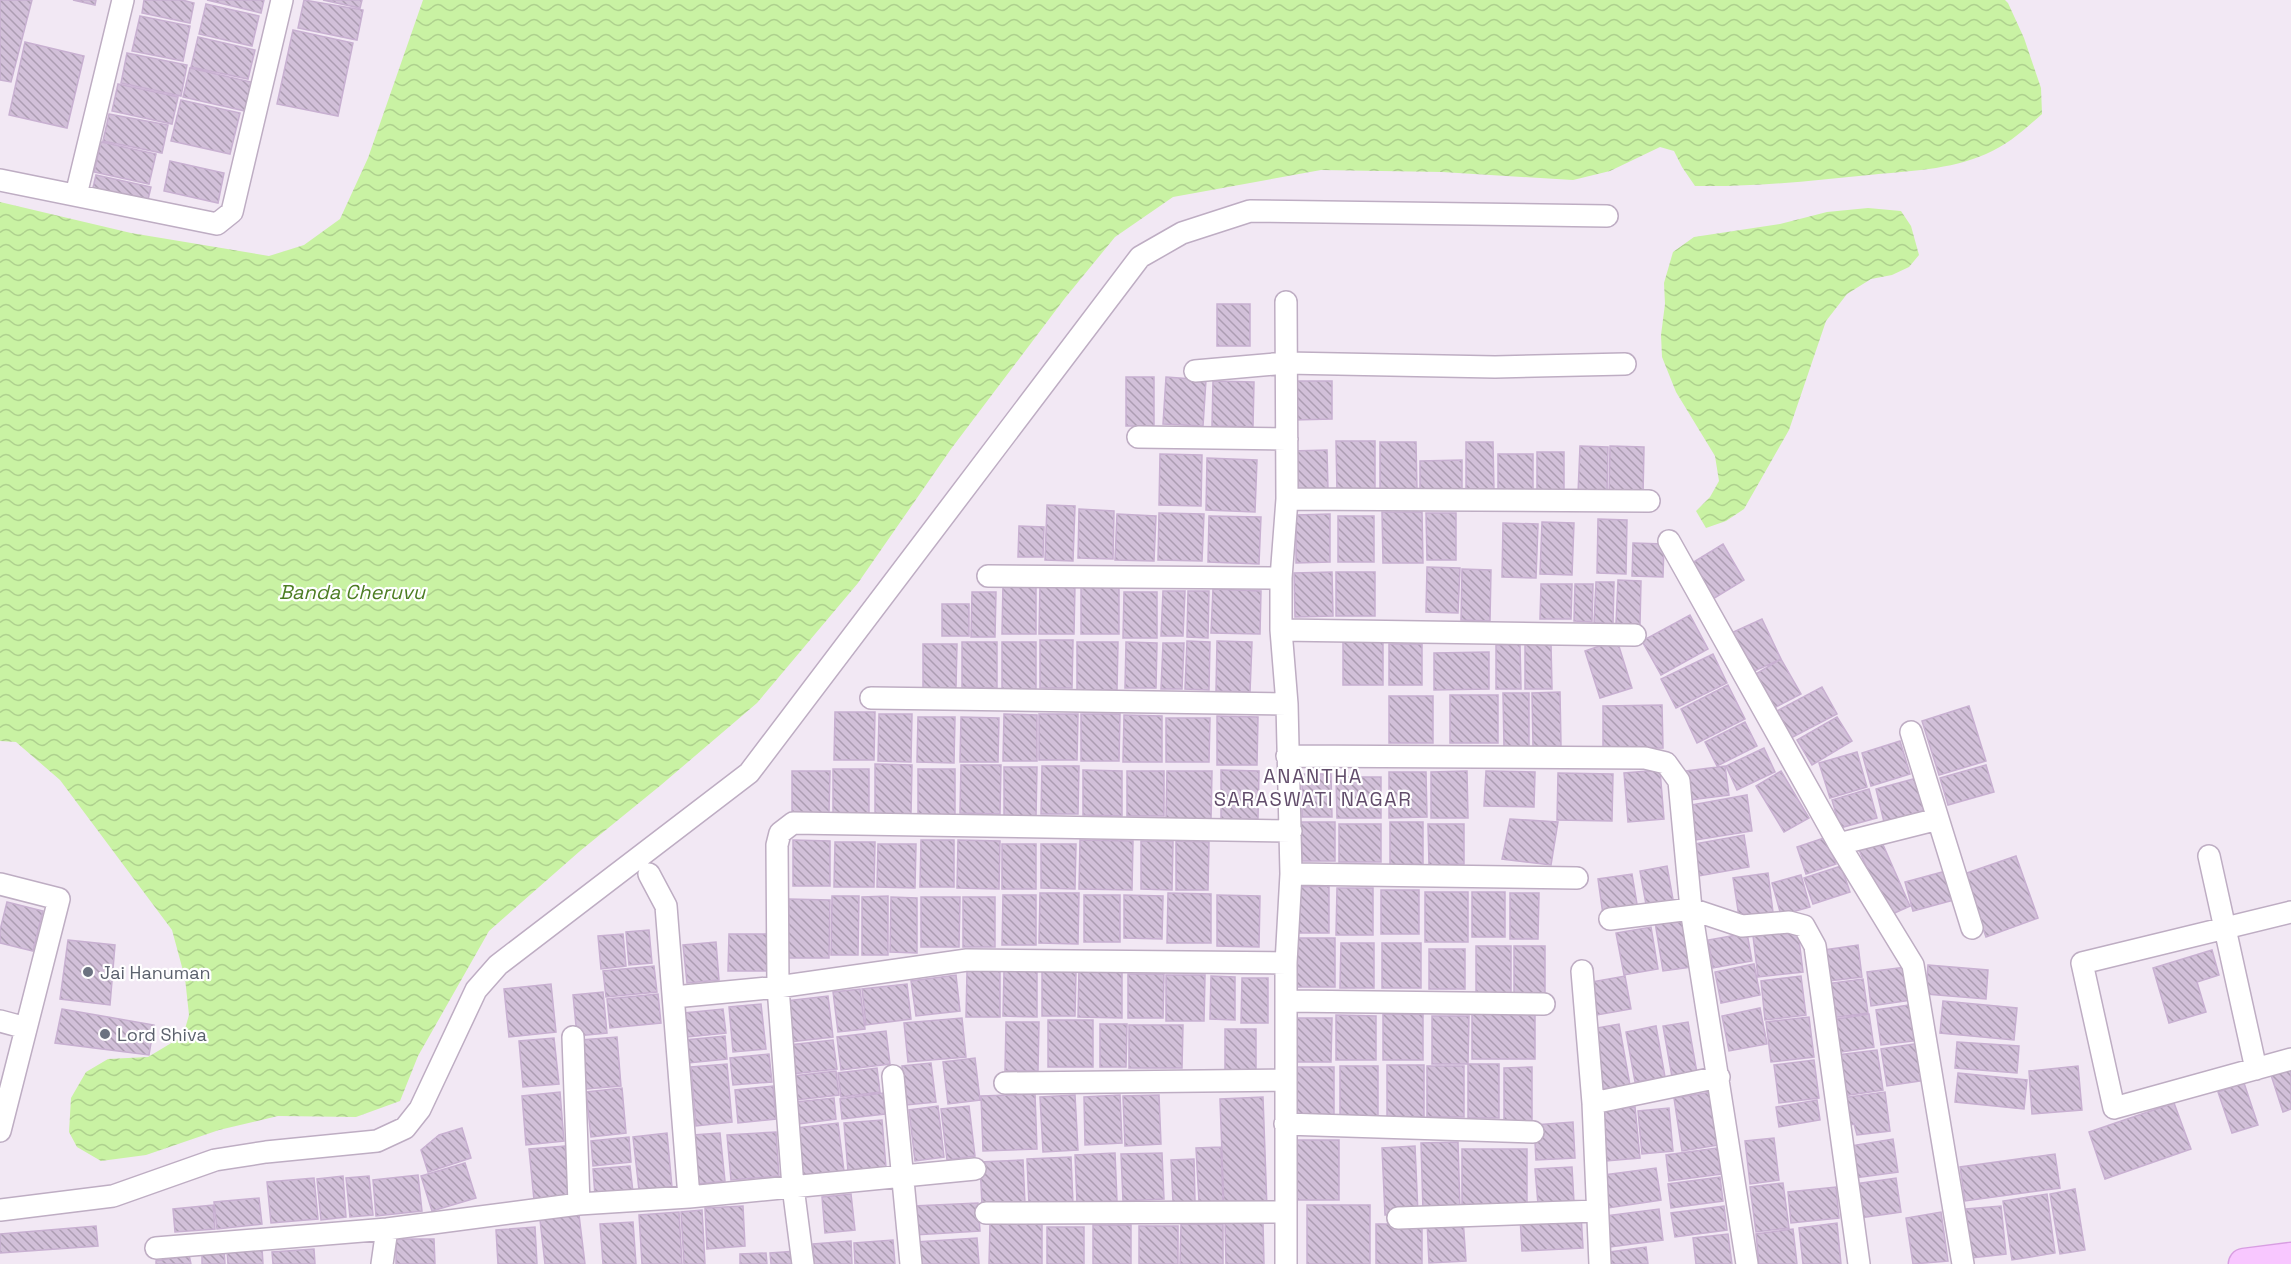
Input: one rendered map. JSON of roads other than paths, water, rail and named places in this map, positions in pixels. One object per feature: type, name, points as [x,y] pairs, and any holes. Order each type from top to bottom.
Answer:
[{"type":"street","points":[[76,195],[123,0]]},
{"type":"street","points":[[0,180],[217,224],[232,212],[282,0]]},
{"type":"street","points":[[0,1210],[113,1196],[215,1160],[267,1152],[376,1141],[405,1128],[420,1109],[476,990],[498,965],[749,773],[1140,257],[1182,233],[1250,211],[1607,216]]},
{"type":"street","points":[[1286,302],[1287,499],[1281,578],[1281,630],[1287,704],[1292,874],[1286,963],[1286,1264]]},
{"type":"street","points":[[1195,371],[1286,363],[1495,368],[1625,364]]},
{"type":"street","points":[[1138,437],[1287,439]]},
{"type":"street","points":[[1287,499],[1649,501]]},
{"type":"street","points":[[1669,541],[1839,844],[1913,965],[1963,1264]]},
{"type":"street","points":[[988,576],[1281,578]]},
{"type":"street","points":[[1281,630],[1635,635]]},
{"type":"street","points":[[871,698],[1287,704]]},
{"type":"street","points":[[1911,732],[1972,928]]},
{"type":"street","points":[[1287,756],[1645,758],[1666,763],[1679,781],[1691,909],[1747,1264]]},
{"type":"street","points":[[1839,844],[1938,819]]},
{"type":"street","points":[[803,1264],[793,1187],[778,987],[777,845],[780,833],[793,823],[1291,831]]},
{"type":"street","points":[[2209,856],[2256,1069]]},
{"type":"street","points":[[650,874],[666,906],[688,1197]]},
{"type":"street","points":[[1292,874],[1577,878]]},
{"type":"street","points":[[0,884],[59,899],[0,1131]]},
{"type":"street","points":[[1610,919],[1691,909],[1742,926],[1789,922],[1804,926],[1815,946],[1859,1264]]},
{"type":"street","points":[[2291,912],[2082,963],[2114,1108],[2291,1059]]},
{"type":"street","points":[[674,997],[778,987],[967,960],[1286,963]]},
{"type":"street","points":[[1582,971],[1593,1103],[1600,1264]]},
{"type":"street","points":[[1286,1001],[1544,1004]]},
{"type":"street","points":[[0,1022],[26,1028]]},
{"type":"street","points":[[573,1037],[579,1204]]},
{"type":"street","points":[[893,1076],[911,1264]]},
{"type":"street","points":[[1593,1103],[1719,1077]]},
{"type":"street","points":[[1005,1083],[1285,1080]]},
{"type":"street","points":[[1285,1124],[1533,1132]]},
{"type":"street","points":[[156,1248],[387,1229],[579,1204],[688,1197],[975,1169]]},
{"type":"street","points":[[1398,1218],[1597,1211]]},
{"type":"street","points":[[986,1213],[1285,1212]]},
{"type":"street","points":[[382,1264],[387,1229]]},
{"type":"street","points":[[2244,1264],[2291,1258]]},
{"type":"water","name":"Banda Cheruvu","points":[[423,0],[2005,0],[2024,38],[2041,88],[2042,114],[2009,141],[1972,159],[1929,169],[1826,179],[1760,185],[1695,186],[1674,151],[1660,147],[1610,171],[1573,180],[1442,172],[1321,170],[1173,197],[1115,237],[1065,298],[951,449],[858,583],[757,703],[580,851],[489,931],[418,1056],[400,1101],[356,1117],[278,1116],[219,1130],[146,1155],[101,1161],[77,1147],[69,1132],[71,1098],[86,1072],[108,1059],[148,1057],[183,1036],[189,1015],[185,978],[172,930],[60,780],[16,742],[0,741],[0,202],[131,233],[269,256],[304,245],[340,219],[368,158]]},
{"type":"water","points":[[1868,208],[1901,211],[1911,226],[1919,255],[1909,267],[1892,275],[1871,279],[1847,294],[1826,321],[1789,430],[1744,509],[1726,521],[1706,528],[1696,511],[1710,497],[1719,481],[1715,456],[1676,392],[1662,357],[1664,283],[1673,252],[1694,237],[1780,224],[1827,212]]},
{"type":"place","name":"Jai Hanuman","points":[[88,972]]},
{"type":"place","name":"Lord Shiva","points":[[105,1034]]},
{"type":"district","name":"ANANTHA SARASWATI NAGAR","points":[[1313,788]]}]
